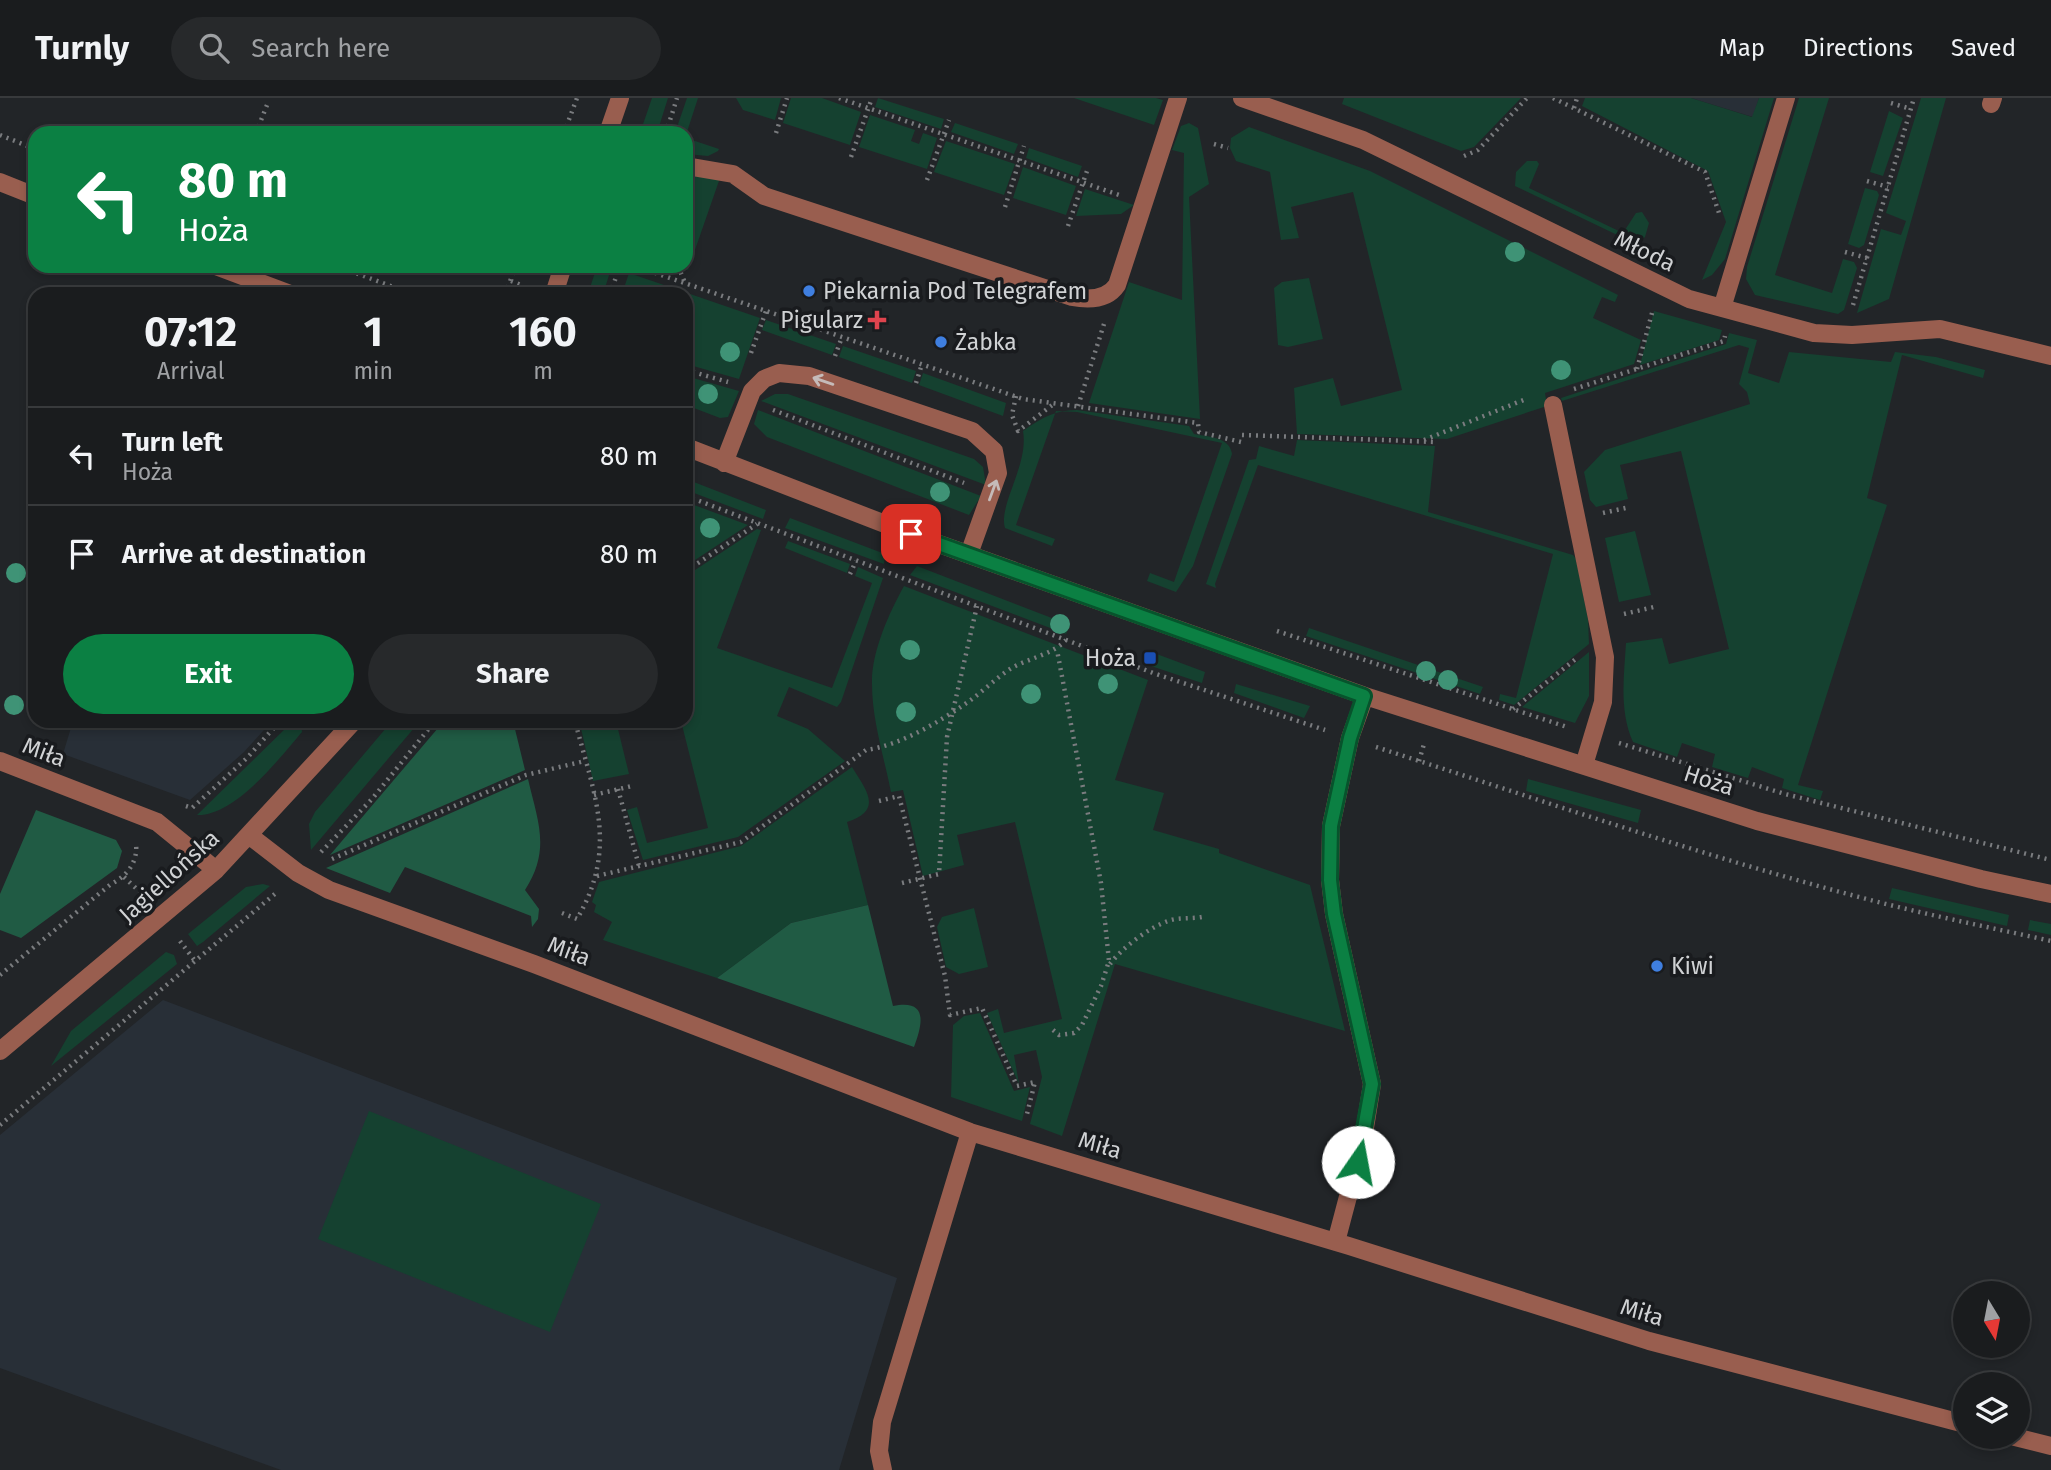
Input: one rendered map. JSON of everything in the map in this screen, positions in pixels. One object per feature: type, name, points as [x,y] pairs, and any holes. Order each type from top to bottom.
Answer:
[{"type":"street","points":[[610,126],[620,98]]},
{"type":"street","points":[[693,167],[740,177],[764,196],[1072,297],[1087,299],[1105,295],[1117,285],[1178,98]]},
{"type":"street","name":"Młoda","points":[[1242,98],[1363,140],[1680,296],[1814,333],[1852,335],[1940,329],[2051,356]]},
{"type":"street","points":[[1722,309],[1786,98]]},
{"type":"street","points":[[0,182],[28,193]]},
{"type":"street","points":[[234,273],[272,287]]},
{"type":"street","points":[[724,463],[752,391],[764,379],[779,373],[809,376],[972,431],[994,451],[998,473],[969,554]]},
{"type":"street","points":[[1552,401],[1602,638],[1604,689],[1584,765]]},
{"type":"street","name":"Hoża","points":[[693,450],[969,554],[1364,696],[1757,821],[1981,879],[2051,894]]},
{"type":"street","points":[[1336,1242],[1363,1140],[1372,1084],[1334,914],[1330,880],[1331,826],[1350,738],[1364,696]]},
{"type":"street","name":"Jagiellońska","points":[[0,1051],[216,870],[348,728]]},
{"type":"street","name":"Miła","points":[[0,761],[157,822],[216,870]]},
{"type":"street","name":"Miła","points":[[250,836],[298,873],[329,890],[534,964],[970,1132],[1336,1242],[1649,1341],[1953,1421]]},
{"type":"street","points":[[883,1470],[878,1451],[882,1422],[970,1132]]},
{"type":"street","points":[[2030,1441],[2051,1446]]},
{"type":"path","points":[[567,126],[577,98]]},
{"type":"path","points":[[668,126],[677,98]]},
{"type":"path","points":[[776,133],[787,98]]},
{"type":"path","points":[[839,98],[1144,203]]},
{"type":"path","points":[[851,157],[872,98]]},
{"type":"path","points":[[1456,156],[1465,156],[1478,150],[1527,98]]},
{"type":"path","points":[[1553,98],[1705,173],[1723,223]]},
{"type":"path","points":[[1574,108],[1577,98]]},
{"type":"path","points":[[1855,301],[1914,98]]},
{"type":"path","points":[[1891,103],[1911,109]]},
{"type":"path","points":[[259,126],[267,105]]},
{"type":"path","points":[[927,180],[949,120]]},
{"type":"path","points":[[0,135],[28,146]]},
{"type":"path","points":[[1214,144],[1228,148]]},
{"type":"path","points":[[1005,207],[1024,146]]},
{"type":"path","points":[[1068,226],[1088,168]]},
{"type":"path","points":[[1867,181],[1888,187]]},
{"type":"path","points":[[1845,252],[1867,258]]},
{"type":"path","points":[[356,273],[393,287]]},
{"type":"path","points":[[508,287],[514,273]]},
{"type":"path","points":[[655,273],[1016,396],[1198,423],[1199,432],[1241,442]]},
{"type":"path","points":[[681,273],[686,284]]},
{"type":"path","points":[[511,281],[524,286]]},
{"type":"path","points":[[1078,406],[1108,312],[1105,295]]},
{"type":"path","points":[[1636,369],[1654,305]]},
{"type":"path","points":[[749,360],[766,311]]},
{"type":"path","points":[[835,356],[842,337]]},
{"type":"path","points":[[1421,442],[1519,401],[1552,401],[1636,369],[1724,341]]},
{"type":"path","points":[[916,384],[922,364]]},
{"type":"path","points":[[693,372],[728,382]]},
{"type":"path","points":[[1016,396],[1012,415],[1020,441]]},
{"type":"path","points":[[1018,430],[1055,403]]},
{"type":"path","points":[[771,410],[972,486]]},
{"type":"path","points":[[1242,435],[1436,442]]},
{"type":"path","points":[[1606,512],[1630,508]]},
{"type":"path","points":[[693,566],[758,524]]},
{"type":"path","points":[[850,574],[856,561]]},
{"type":"path","points":[[902,883],[939,874],[943,768],[977,606]]},
{"type":"path","points":[[1629,613],[1654,607]]},
{"type":"path","points":[[1274,630],[1593,735],[1785,794],[2051,860]]},
{"type":"path","points":[[1513,709],[1602,638]]},
{"type":"path","points":[[597,876],[741,842],[866,750],[882,747],[954,710],[1010,669],[1057,650],[1066,640]]},
{"type":"path","points":[[1057,650],[1101,883],[1108,967]]},
{"type":"path","points":[[176,802],[192,808],[247,758],[274,728]]},
{"type":"path","points":[[314,859],[372,799],[429,728]]},
{"type":"path","points":[[562,913],[577,919],[597,876],[602,826],[577,728]]},
{"type":"path","points":[[1419,761],[1424,744]]},
{"type":"path","points":[[320,853],[328,861],[526,775],[585,761]]},
{"type":"path","points":[[594,795],[632,786]]},
{"type":"path","points":[[618,789],[639,866]]},
{"type":"path","points":[[879,801],[899,796],[945,976],[950,1015],[982,1008],[1017,1086],[1035,1082],[1020,1147]]},
{"type":"path","points":[[0,975],[111,884],[124,877],[136,854],[136,842]]},
{"type":"path","points":[[124,877],[141,892]]},
{"type":"path","points":[[0,1125],[280,890]]},
{"type":"path","points":[[1053,1030],[1059,1035],[1074,1033],[1082,1025],[1108,967],[1118,954],[1158,925],[1171,919],[1202,917]]},
{"type":"path","points":[[180,941],[195,961]]},
{"type":"shaded area","points":[[1691,98],[1759,98],[1753,117]]},
{"type":"shaded area","points":[[71,728],[266,728],[244,752],[190,800],[63,754]]},
{"type":"shaded area","points":[[163,1000],[897,1278],[839,1470],[281,1470],[0,1368],[0,1135]]},
{"type":"green space","points":[[652,98],[668,98],[659,126],[642,126]]},
{"type":"green space","points":[[687,98],[698,98],[689,126],[677,126]]},
{"type":"green space","points":[[736,98],[781,98],[775,120],[743,110]]},
{"type":"green space","points":[[791,98],[822,98],[861,112],[850,145],[783,123]]},
{"type":"green space","points":[[878,98],[944,119],[941,129],[875,107]]},
{"type":"green space","points":[[1074,98],[1156,98],[1163,100],[1154,125]]},
{"type":"green space","points":[[1344,98],[1521,98],[1474,147],[1461,151],[1342,104]]},
{"type":"green space","points":[[1585,98],[1691,98],[1752,117],[1759,98],[1774,98],[1725,259],[1712,275],[1702,280],[1726,222],[1708,171],[1582,106]]},
{"type":"green space","points":[[1799,98],[1829,98],[1775,275],[1832,293],[1843,259],[1854,262],[1857,268],[1844,310],[1838,314],[1755,295],[1746,279],[1747,267]]},
{"type":"green space","points":[[1921,98],[1946,98],[1889,299],[1857,313],[1881,229],[1901,235],[1906,221],[1886,213]]},
{"type":"green space","points":[[1889,111],[1903,118],[1883,176],[1870,172]]},
{"type":"green space","points":[[870,115],[915,130],[911,141],[919,144],[923,133],[937,138],[927,169],[859,147]]},
{"type":"green space","points":[[955,123],[1018,144],[1014,154],[951,132]]},
{"type":"green space","points":[[1189,123],[1198,128],[1209,184],[1189,197],[1200,419],[1089,403],[1129,282],[1182,300],[1184,153],[1172,150],[1181,126]]},
{"type":"green space","points":[[1249,127],[1370,171],[1618,295],[1615,302],[1602,297],[1593,318],[1641,340],[1634,364],[1545,393],[1547,406],[1447,439],[1297,434],[1294,388],[1333,378],[1341,406],[1402,390],[1353,192],[1291,207],[1299,238],[1281,240],[1270,172],[1236,161],[1230,148],[1231,138]]},
{"type":"green space","points":[[693,140],[719,149],[708,156],[693,155]]},
{"type":"green space","points":[[946,141],[1015,164],[1004,195],[934,172]]},
{"type":"green space","points":[[1029,148],[1082,166],[1078,177],[1026,158]]},
{"type":"green space","points":[[1527,161],[1537,161],[1539,164],[1529,188],[1623,233],[1636,213],[1642,212],[1649,223],[1645,237],[1636,244],[1515,186],[1516,172]]},
{"type":"green space","points":[[1023,167],[1076,186],[1066,215],[1013,198]]},
{"type":"green space","points":[[693,175],[720,178],[693,256]]},
{"type":"green space","points":[[1865,188],[1877,191],[1879,195],[1864,245],[1859,248],[1848,244]]},
{"type":"green space","points":[[1085,189],[1134,205],[1121,214],[1076,216]]},
{"type":"green space","points":[[595,273],[610,273],[605,287],[590,287]]},
{"type":"green space","points":[[629,273],[670,287],[624,287]]},
{"type":"green space","points":[[1309,278],[1323,339],[1288,347],[1278,345],[1274,288],[1282,282]]},
{"type":"green space","points":[[693,295],[760,318],[739,379],[693,366]]},
{"type":"green space","points":[[1654,311],[1722,330],[1719,340],[1640,365]]},
{"type":"green space","points":[[766,320],[836,344],[832,355],[762,330]]},
{"type":"green space","points":[[1729,333],[1757,340],[1748,373],[1779,383],[1789,352],[1891,362],[1895,352],[1936,357],[1985,370],[1983,378],[1902,355],[1867,498],[1887,505],[1798,785],[1823,791],[1820,800],[1782,788],[1784,779],[1752,767],[1748,778],[1712,767],[1715,754],[1682,743],[1677,757],[1633,742],[1624,706],[1626,643],[1662,638],[1669,664],[1729,649],[1681,451],[1620,465],[1628,499],[1596,507],[1590,500],[1584,472],[1605,450],[1750,404],[1747,392],[1739,384],[1749,348],[1739,345],[1562,401],[1561,398],[1726,344]]},
{"type":"green space","points":[[843,346],[916,371],[912,383],[839,357]]},
{"type":"green space","points":[[923,373],[1006,403],[1003,416],[919,385]]},
{"type":"green space","points":[[693,378],[739,391],[728,417],[720,418],[693,408]]},
{"type":"green space","points":[[775,394],[788,394],[974,459],[983,467],[986,485],[761,401]]},
{"type":"green space","points":[[758,410],[981,496],[969,515],[767,437],[754,424]]},
{"type":"green space","points":[[1077,410],[1189,426],[1194,434],[1218,439],[1230,448],[1232,454],[1193,566],[1176,592],[1147,581],[1150,573],[1174,582],[1222,443],[1064,411]]},
{"type":"green space","points":[[1055,413],[1016,525],[1055,539],[1052,546],[1005,528],[1004,519],[1022,457],[1023,431]]},
{"type":"green space","points":[[1297,440],[1435,446],[1428,512],[1573,555],[1588,619],[1589,644],[1514,705],[1499,700],[1500,694],[1516,698],[1553,554],[1258,465],[1215,584],[1216,588],[1206,584],[1249,460],[1256,459],[1259,446],[1294,456]]},
{"type":"green space","points":[[693,482],[766,510],[763,519],[693,493]]},
{"type":"green space","points":[[693,505],[748,525],[693,561]]},
{"type":"green space","points":[[790,518],[885,554],[884,564],[785,528]]},
{"type":"green space","points":[[757,529],[761,530],[717,648],[832,688],[872,583],[855,576],[858,567],[883,578],[841,702],[837,707],[789,687],[777,716],[808,729],[845,761],[738,837],[643,860],[627,810],[637,807],[647,843],[708,828],[683,728],[693,728],[693,571]]},
{"type":"green space","points":[[1635,531],[1651,595],[1619,602],[1605,538]]},
{"type":"green space","points":[[788,541],[850,564],[847,573],[785,548]]},
{"type":"green space","points":[[917,566],[1070,625],[1066,634],[910,575]]},
{"type":"green space","points":[[904,586],[1148,680],[1115,780],[1164,793],[1153,830],[1219,849],[1219,853],[1310,885],[1345,1031],[1115,964],[1062,1136],[1030,1124],[1042,1077],[1036,1050],[1014,1055],[1019,1084],[987,1013],[998,1009],[1004,1033],[1062,1019],[1015,822],[957,835],[964,865],[923,876],[903,790],[891,792],[874,711],[872,672],[882,634]]},
{"type":"green space","points":[[1309,628],[1483,687],[1480,694],[1306,636]]},
{"type":"green space","points":[[1589,652],[1589,696],[1575,723],[1522,707]]},
{"type":"green space","points":[[1154,653],[1205,672],[1202,683],[1148,665]]},
{"type":"green space","points":[[1236,684],[1310,706],[1304,718],[1234,693]]},
{"type":"green space","points":[[286,728],[302,728],[302,732],[281,756],[241,796],[211,813],[197,815]]},
{"type":"green space","points":[[386,728],[414,728],[311,850],[309,824],[315,812]]},
{"type":"green space","points":[[438,728],[515,728],[525,770],[330,855]]},
{"type":"green space","points":[[581,728],[618,728],[629,774],[593,781]]},
{"type":"green space","points":[[852,767],[869,799],[865,812],[847,822],[868,905],[791,923],[717,978],[603,940],[612,922],[594,912],[596,905],[592,902],[599,882],[741,846]]},
{"type":"green space","points":[[528,779],[540,836],[538,862],[525,890],[539,909],[538,919],[532,927],[531,916],[405,867],[390,893],[326,868]]},
{"type":"green space","points":[[1528,779],[1641,810],[1638,823],[1526,791]]},
{"type":"green space","points":[[36,810],[116,840],[122,851],[117,868],[21,938],[0,930],[0,894]]},
{"type":"green space","points":[[263,884],[270,886],[197,946],[188,934],[246,887]]},
{"type":"green space","points":[[1892,888],[2009,915],[2007,926],[1889,899]]},
{"type":"green space","points":[[868,905],[893,1006],[912,1006],[920,1015],[921,1022],[914,1047],[717,978],[791,923]]},
{"type":"green space","points":[[974,908],[988,967],[959,974],[946,967],[937,927],[942,917]]},
{"type":"green space","points":[[2030,920],[2051,924],[2051,935],[2028,930]]},
{"type":"green space","points":[[166,952],[174,955],[177,964],[51,1066],[71,1031]]},
{"type":"green space","points":[[980,1013],[1014,1091],[1030,1087],[1022,1121],[951,1097],[953,1025],[964,1016]]},
{"type":"green space","points":[[369,1111],[601,1204],[550,1332],[318,1239]]},
{"type":"place","name":"Piekarnia Pod Telegrafem","points":[[809,291]]},
{"type":"place","name":"Pigularz","points":[[877,320]]},
{"type":"place","name":"Żabka","points":[[941,342]]},
{"type":"place","name":"Hoża","points":[[1150,658]]},
{"type":"place","name":"Kiwi","points":[[1657,966]]},
{"type":"route","points":[[911,534],[1364,696],[1350,738],[1331,826],[1330,880],[1334,914],[1372,1084],[1358,1162]]}]
